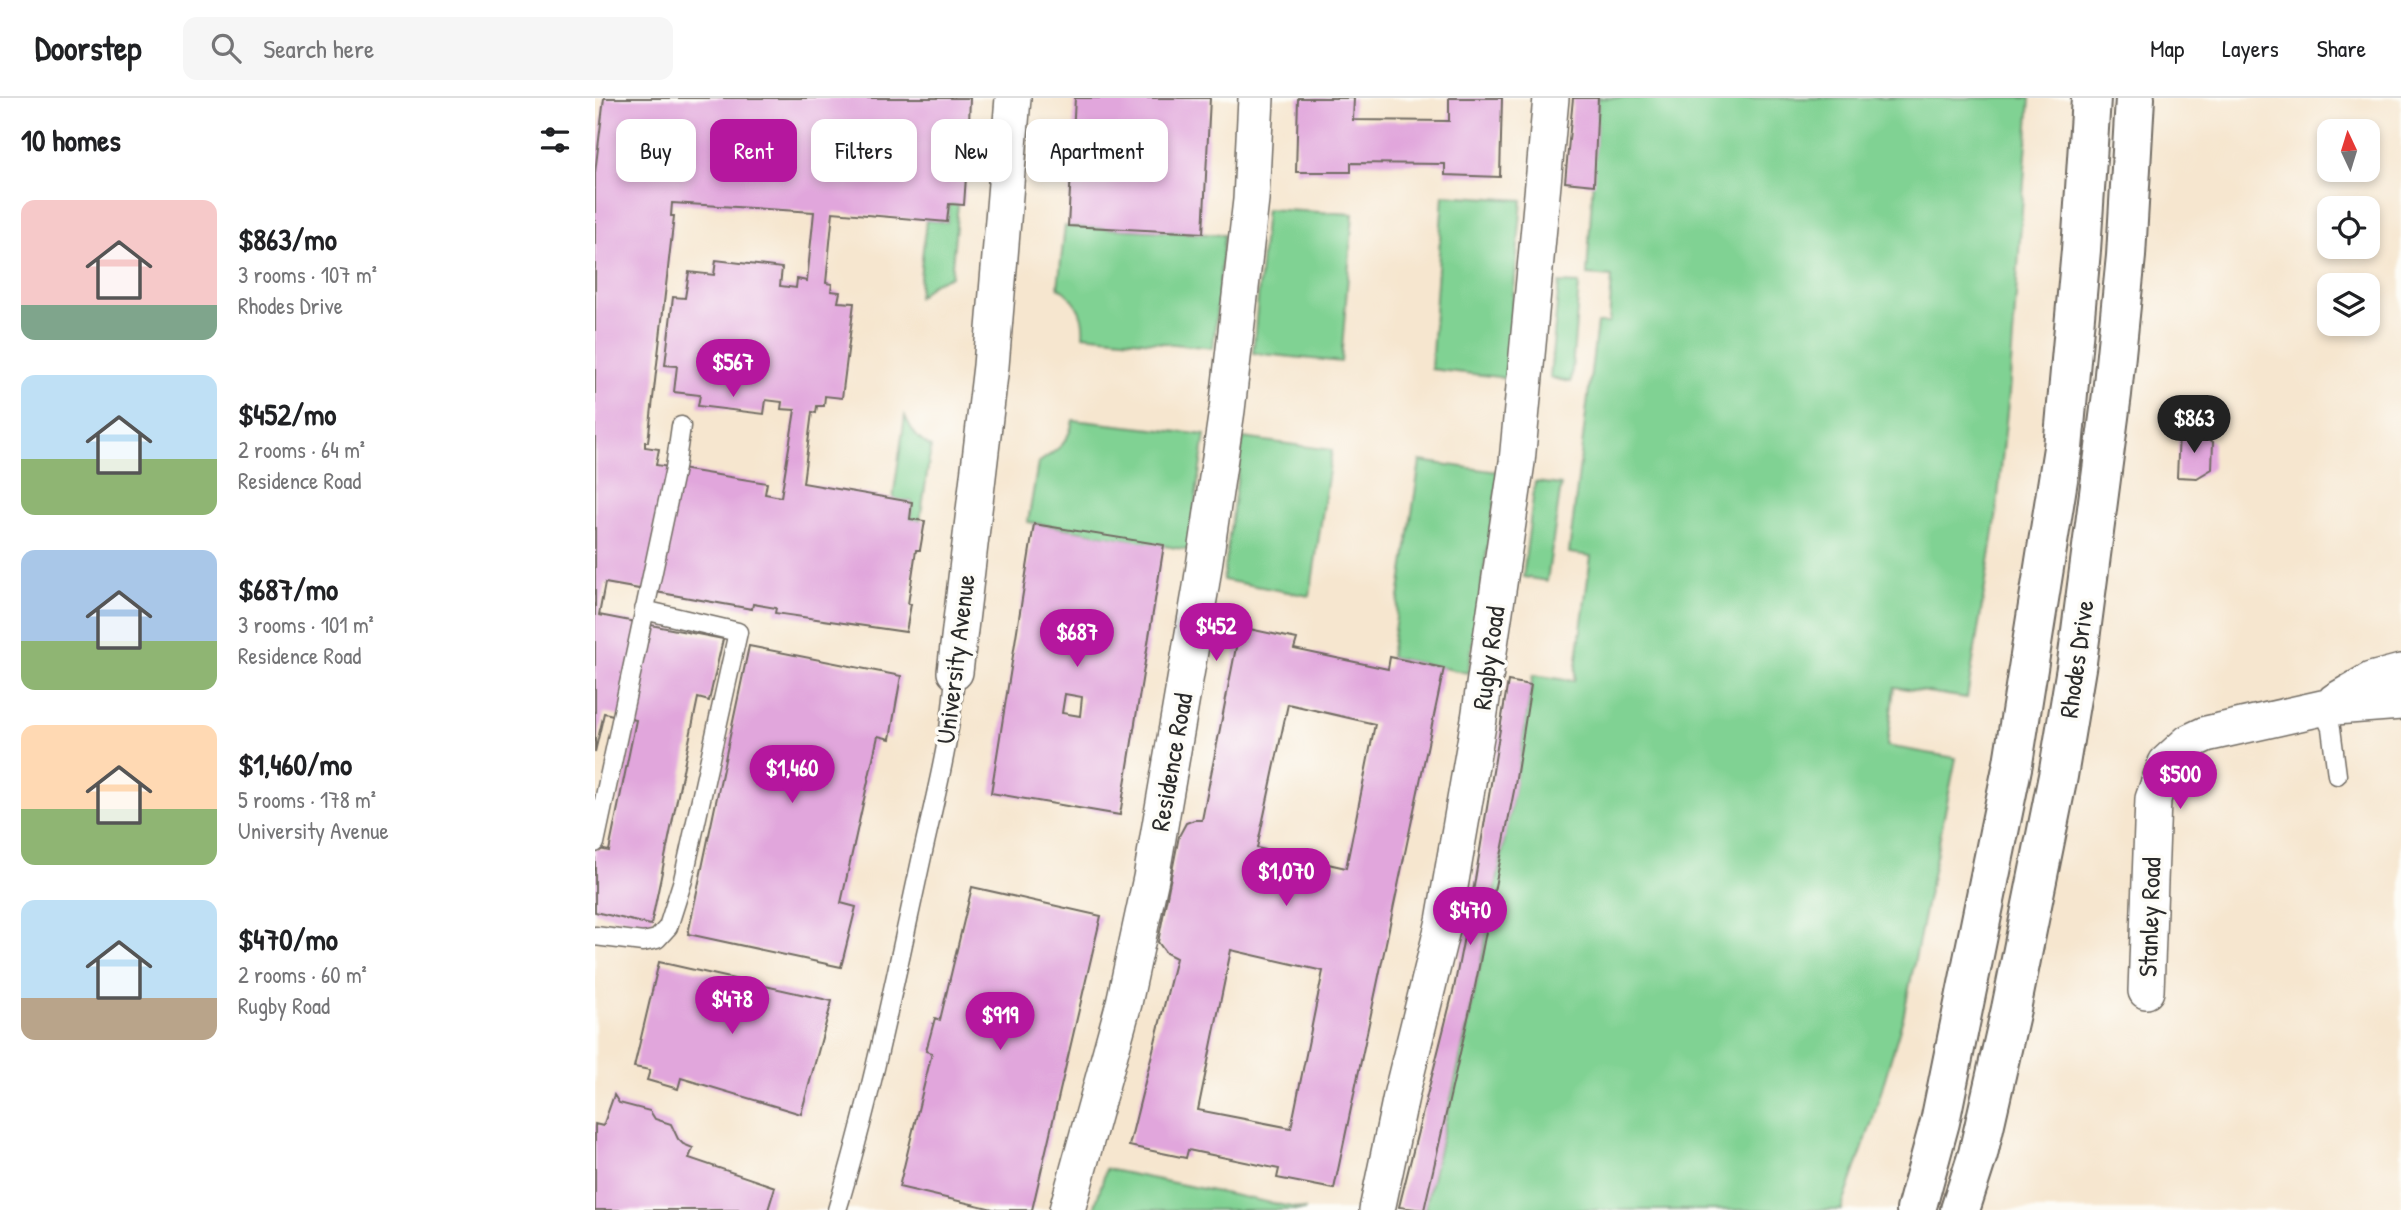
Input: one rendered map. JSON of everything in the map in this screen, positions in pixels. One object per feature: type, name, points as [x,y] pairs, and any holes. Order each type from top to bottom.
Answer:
[{"type":"highway","name":"Rhodes Drive","points":[[1916,1210],[1940,1122],[2015,750],[2063,448],[2081,250],[2091,98]]},
{"type":"highway","name":"Rhodes Drive","points":[[1960,1210],[1978,1154],[2011,1009],[2055,789],[2077,662],[2122,298],[2135,98]]},
{"type":"street","name":"University Avenue","points":[[955,672],[991,366],[1013,98]]},
{"type":"street","name":"Residence Road","points":[[1067,1210],[1124,1003],[1163,812],[1201,587],[1227,410],[1251,200],[1257,98]]},
{"type":"street","name":"Rugby Road","points":[[1377,1210],[1444,920],[1479,719],[1517,462],[1551,98]]},
{"type":"street","name":"Stanley Road","points":[[2146,991],[2153,799],[2166,763],[2189,742],[2206,734],[2322,708],[2371,680],[2397,692]]},
{"type":"lane","points":[[595,843],[675,468],[681,426]]},
{"type":"lane","points":[[595,936],[643,942],[657,939],[668,927],[683,880],[739,632],[644,610]]},
{"type":"lane","name":"University Avenue","points":[[838,1210],[854,1154],[909,915],[951,720],[955,672]]},
{"type":"lane","points":[[2322,708],[2331,728],[2337,775]]},
{"type":"green space","points":[[1598,98],[2030,98],[2009,393],[1995,526],[1967,698],[1894,687],[1887,746],[1956,758],[1903,1018],[1872,1122],[1841,1210],[1425,1210],[1491,912],[1533,675],[1574,681],[1591,556],[1569,553],[1597,323],[1609,323],[1612,277],[1587,275]]},
{"type":"green space","points":[[1443,195],[1522,200],[1506,378],[1431,369]]},
{"type":"green space","points":[[949,204],[958,204],[951,276],[932,284],[918,297],[926,220],[947,222]]},
{"type":"green space","points":[[1266,209],[1353,214],[1341,362],[1253,353]]},
{"type":"green space","points":[[1065,226],[1224,235],[1213,348],[1083,335],[1078,308],[1058,287]]},
{"type":"green space","points":[[1559,283],[1579,284],[1571,382],[1550,378]]},
{"type":"green space","points":[[905,416],[915,434],[931,447],[920,521],[910,519],[912,502],[893,499]]},
{"type":"green space","points":[[1073,420],[1205,435],[1188,550],[1028,522],[1038,463],[1065,441]]},
{"type":"green space","points":[[1243,438],[1332,450],[1310,596],[1223,580]]},
{"type":"green space","points":[[1420,461],[1499,472],[1468,673],[1390,657]]},
{"type":"green space","points":[[1535,482],[1561,485],[1547,581],[1523,577]]},
{"type":"green space","points":[[1106,1169],[1306,1210],[1094,1210]]},
{"type":"building","points":[[604,98],[970,98],[969,119],[931,119],[931,182],[966,182],[964,205],[949,204],[947,222],[833,212],[826,283],[832,284],[831,291],[840,292],[838,302],[854,303],[842,398],[825,396],[824,406],[817,406],[816,413],[812,412],[803,483],[912,502],[910,519],[925,521],[920,550],[916,550],[906,632],[775,613],[776,608],[753,604],[752,609],[605,583],[599,615],[723,639],[709,701],[698,698],[651,925],[595,912],[595,848],[609,851],[636,720],[604,713],[595,752],[595,173]],"holes":[[[672,203],[814,212],[807,281],[797,279],[796,288],[780,286],[782,268],[716,260],[714,275],[689,272],[685,298],[673,297],[665,365],[677,366],[674,392],[700,395],[698,406],[764,414],[766,400],[782,402],[781,409],[795,410],[781,497],[765,494],[767,483],[656,465],[659,449],[645,447],[645,442],[648,442],[674,216],[671,216]]]},
{"type":"building","points":[[1075,98],[1210,98],[1203,233],[1068,226],[1070,182],[1168,182],[1168,119],[1074,119]]},
{"type":"building","points":[[1298,98],[1354,98],[1353,120],[1449,121],[1449,98],[1502,98],[1500,177],[1445,175],[1445,164],[1351,163],[1351,172],[1296,172]]},
{"type":"building","points":[[1573,98],[1598,98],[1594,185],[1565,182]]},
{"type":"building","points":[[2198,432],[2213,442],[2212,469],[2197,478],[2177,477],[2179,433]]},
{"type":"building","points":[[1034,524],[1164,545],[1120,815],[991,793]],"holes":[[[1075,622],[1093,625],[1090,644],[1073,641]],[[1065,694],[1082,697],[1080,716],[1062,713]]]},
{"type":"building","points":[[1240,627],[1297,639],[1294,649],[1388,669],[1390,657],[1444,668],[1334,1189],[1277,1178],[1279,1169],[1188,1150],[1186,1158],[1129,1146],[1176,958],[1166,953],[1158,942],[1179,836],[1186,823],[1202,820]],"holes":[[[1288,704],[1375,724],[1346,868],[1257,848]],[[1231,950],[1323,971],[1291,1128],[1198,1110]]]},
{"type":"building","points":[[749,646],[901,676],[890,739],[878,736],[841,903],[856,907],[841,967],[688,934]]},
{"type":"building","points":[[1508,681],[1531,685],[1514,791],[1474,992],[1424,1210],[1399,1207],[1454,988]]},
{"type":"building","points":[[972,887],[1101,916],[1032,1210],[997,1210],[899,1187],[932,1053],[926,1051],[935,1018],[940,1020]]},
{"type":"building","points":[[659,962],[832,1001],[801,1114],[681,1078],[678,1089],[647,1080],[650,1070],[634,1067]]},
{"type":"building","points":[[614,1095],[619,1103],[650,1111],[655,1119],[671,1124],[678,1139],[693,1148],[689,1158],[775,1187],[768,1210],[595,1210],[595,1124],[603,1126]]}]
